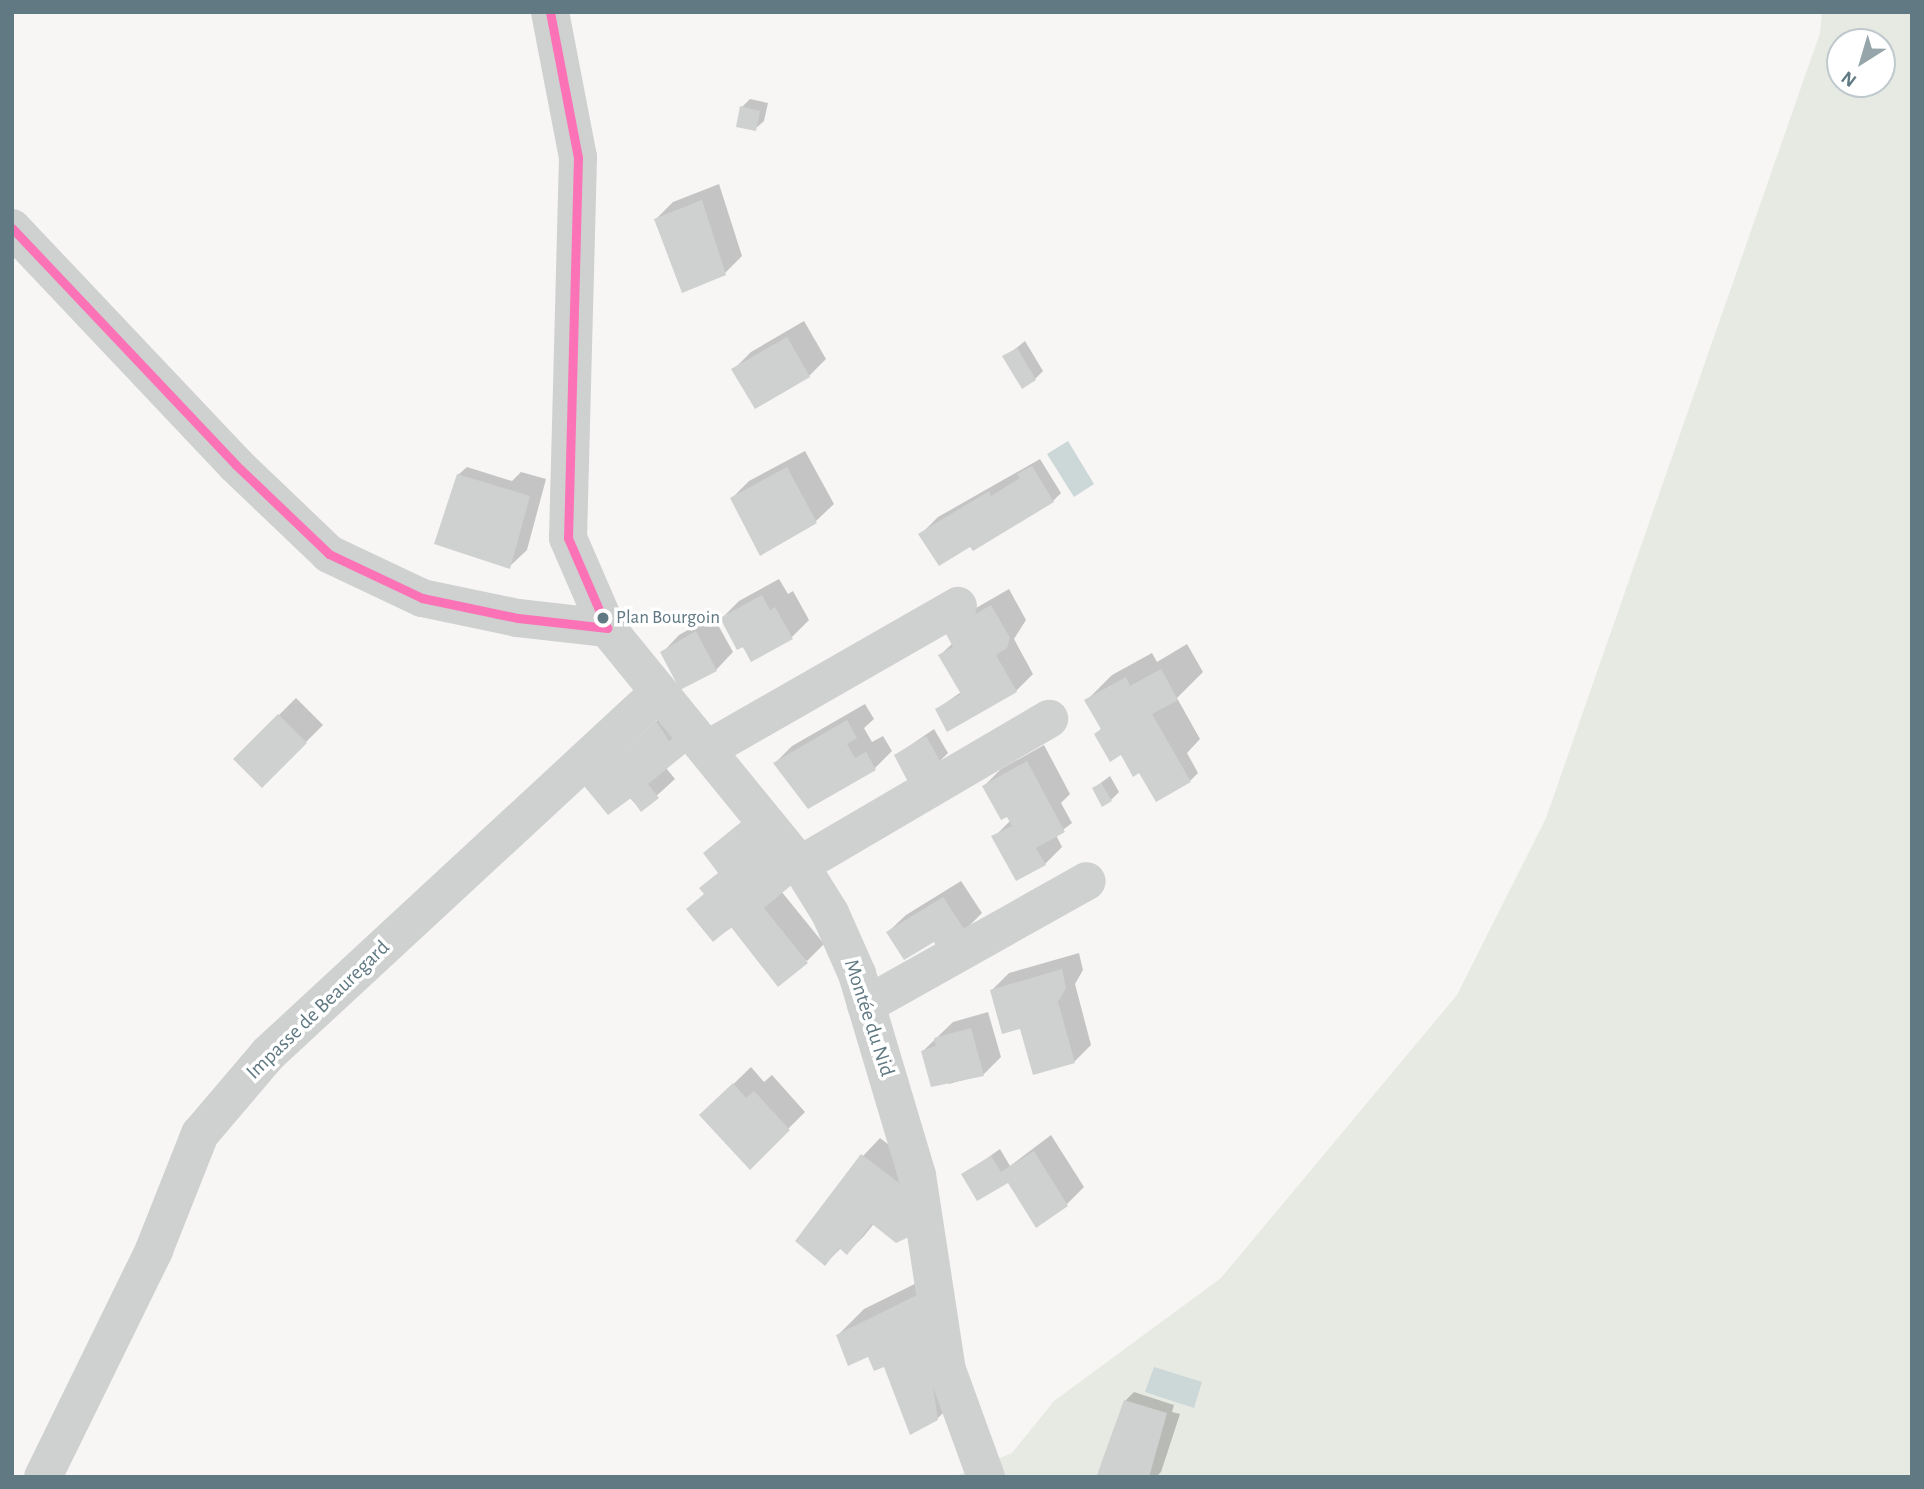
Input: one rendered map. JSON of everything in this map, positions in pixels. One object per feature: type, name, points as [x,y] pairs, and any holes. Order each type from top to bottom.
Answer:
[{"type":"street","name":"Montée du Nid","points":[[550,12],[578,157],[568,538],[607,628],[800,865],[830,913],[866,1005],[917,1175],[947,1370],[985,1475]]},
{"type":"street","points":[[12,228],[236,465],[329,554],[422,598],[518,618],[607,628]]},
{"type":"street","points":[[708,749],[958,606]]},
{"type":"street","name":"Impasse de Beauregard","points":[[43,1477],[154,1250],[200,1134],[268,1054],[658,693]]},
{"type":"street","points":[[800,865],[1049,719]]},
{"type":"street","points":[[866,1005],[1087,881]]},
{"type":"shaded area","points":[[1822,12],[1912,12],[1912,1477],[953,1477],[1012,1453],[1054,1401],[1221,1278],[1457,995],[1546,818],[1820,33]]},
{"type":"shaded area","points":[[1068,441],[1094,484],[1074,497],[1047,454]]},
{"type":"shaded area","points":[[1154,1367],[1202,1382],[1194,1408],[1145,1392]]},
{"type":"building","points":[[740,106],[760,111],[756,131],[736,127]]},
{"type":"building","points":[[702,200],[726,275],[682,293],[654,219]]},
{"type":"building","points":[[787,337],[810,377],[755,409],[731,369]]},
{"type":"building","points":[[1017,348],[1036,380],[1022,389],[1002,356]]},
{"type":"building","points":[[1032,466],[1054,502],[973,551],[970,547],[939,566],[918,534],[989,491],[991,496],[1020,478],[1017,474]]},
{"type":"building","points":[[787,467],[817,523],[760,556],[730,498]]},
{"type":"building","points":[[457,474],[530,496],[510,569],[434,544]]},
{"type":"building","points":[[762,595],[770,610],[775,607],[793,639],[751,662],[743,647],[737,650],[720,618]]},
{"type":"building","points":[[991,605],[1010,638],[1007,648],[996,655],[1017,692],[947,732],[935,709],[961,694],[938,655],[953,647],[945,632]]},
{"type":"building","points":[[696,631],[717,671],[680,690],[660,652]]},
{"type":"building","points":[[1161,669],[1178,700],[1152,714],[1191,782],[1156,802],[1139,773],[1133,777],[1121,755],[1110,762],[1094,734],[1101,729],[1084,700],[1126,677],[1130,686]]},
{"type":"building","points":[[278,714],[307,743],[262,788],[233,759]]},
{"type":"building","points":[[847,720],[857,738],[847,744],[855,758],[866,752],[876,770],[808,809],[773,763]]},
{"type":"building","points":[[656,721],[669,741],[679,734],[691,749],[648,784],[659,798],[641,812],[631,798],[608,815],[584,786]]},
{"type":"building","points":[[926,736],[941,763],[908,782],[894,755]]},
{"type":"building","points":[[1027,761],[1065,832],[1036,848],[1046,865],[1016,881],[991,836],[1012,826],[1007,817],[1001,820],[982,786]]},
{"type":"building","points":[[1101,783],[1112,801],[1102,807],[1092,788]]},
{"type":"building","points":[[746,818],[794,883],[764,908],[808,963],[778,987],[731,927],[713,942],[686,909],[704,894],[699,888],[718,873],[703,853]]},
{"type":"building","points":[[943,897],[966,932],[936,946],[934,942],[904,960],[886,932]]},
{"type":"building","points":[[1062,969],[1066,988],[1058,1002],[1075,1063],[1033,1075],[1020,1029],[1002,1034],[990,990]]},
{"type":"building","points":[[971,1028],[984,1076],[931,1087],[921,1051],[936,1046],[934,1038]]},
{"type":"building","points":[[733,1083],[746,1098],[754,1091],[790,1130],[750,1170],[699,1115]]},
{"type":"building","points":[[1034,1151],[1068,1206],[1036,1228],[1008,1183],[977,1201],[961,1174],[991,1156],[1001,1172]]},
{"type":"building","points":[[861,1154],[903,1186],[911,1236],[896,1243],[872,1224],[847,1255],[839,1248],[825,1266],[795,1241]]},
{"type":"building","points":[[919,1294],[938,1420],[910,1435],[884,1367],[874,1371],[868,1357],[848,1366],[836,1335]]},
{"type":"building","points":[[1124,1400],[1167,1413],[1149,1477],[1097,1475]]},
{"type":"transit line","points":[[550,12],[578,157],[568,538],[607,628]]},
{"type":"transit line","points":[[12,228],[236,465],[329,554],[422,598],[518,618],[607,628]]},
{"type":"place","name":"Plan Bourgoin","points":[[603,618]]}]
